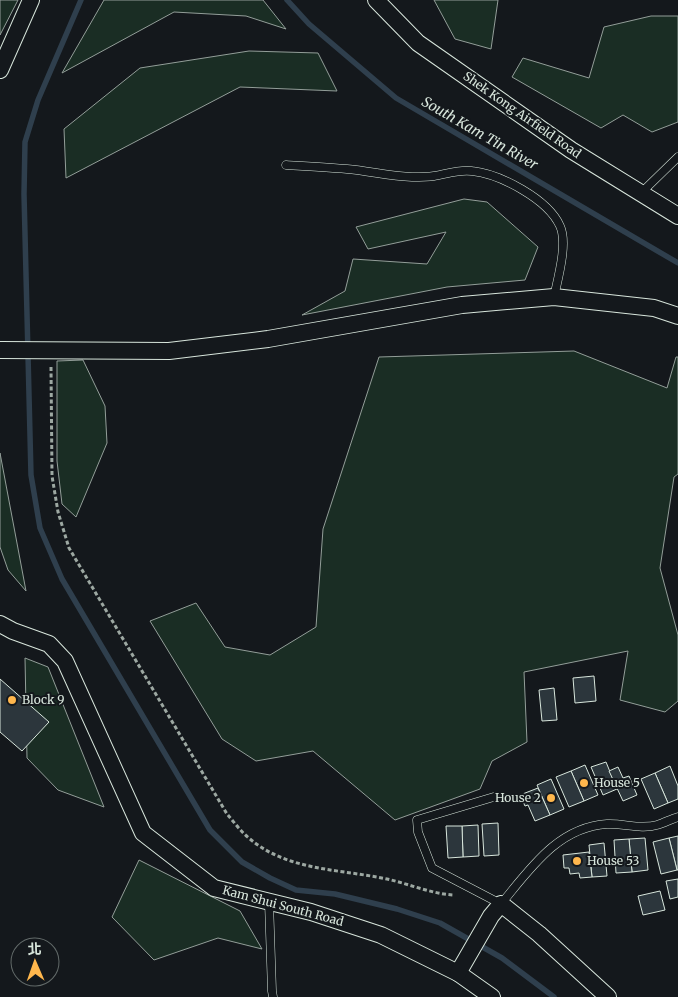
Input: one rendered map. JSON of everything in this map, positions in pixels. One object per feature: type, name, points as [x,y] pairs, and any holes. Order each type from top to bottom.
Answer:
[{"type":"street","points":[[0,70],[31,0]]},
{"type":"street","name":"Shek Kong Airfield Road","points":[[376,0],[418,43],[571,150],[678,216]]},
{"type":"street","points":[[0,350],[178,350],[268,339],[462,305],[554,297],[654,308],[678,316]]},
{"type":"street","name":"Kam Shui South Road","points":[[0,624],[13,631],[49,644],[65,661],[143,833],[214,888],[311,912],[381,935],[458,973],[492,997]]},
{"type":"street","points":[[458,973],[496,910],[539,934],[608,997]]},
{"type":"lane","points":[[641,193],[678,157]]},
{"type":"lane","points":[[286,165],[346,168],[411,177],[434,176],[470,170],[506,180],[531,195],[551,214],[560,226],[562,245],[554,297]]},
{"type":"lane","points":[[497,796],[417,820],[418,832],[432,868],[479,892],[496,910],[541,856],[560,840],[583,829],[607,824],[655,826],[678,817]]},
{"type":"lane","points":[[269,902],[273,997]]},
{"type":"path","points":[[59,351],[52,476],[58,512],[69,548],[227,814],[248,839],[273,856],[310,867],[376,877],[446,894],[462,895],[479,892]]},
{"type":"green space","points":[[0,0],[18,0],[0,35]]},
{"type":"green space","points":[[104,0],[263,0],[286,29],[246,16],[174,12],[62,73]]},
{"type":"green space","points":[[434,0],[498,0],[491,49],[455,39]]},
{"type":"green space","points":[[651,16],[678,16],[678,122],[652,132],[623,115],[601,128],[512,77],[523,58],[589,78],[604,27]]},
{"type":"green space","points":[[249,51],[318,53],[337,91],[240,87],[66,178],[64,129],[140,68]]},
{"type":"green space","points":[[464,199],[487,202],[538,247],[525,280],[447,287],[302,315],[345,291],[353,259],[427,264],[446,232],[368,249],[356,227]]},
{"type":"green space","points":[[574,351],[667,388],[676,357],[678,357],[678,474],[674,477],[660,568],[678,635],[678,701],[665,712],[620,700],[628,651],[524,672],[527,742],[492,761],[480,789],[395,820],[313,751],[256,761],[222,739],[150,621],[196,603],[225,647],[270,655],[316,627],[323,529],[379,357]]},
{"type":"green space","points":[[83,360],[105,406],[107,443],[76,517],[62,504],[57,461],[57,361]]},
{"type":"green space","points":[[0,453],[26,591],[8,570],[0,547]]},
{"type":"green space","points":[[25,658],[48,667],[104,807],[58,790],[27,758]]},
{"type":"green space","points":[[139,860],[240,911],[262,949],[218,938],[154,960],[112,917]]},
{"type":"building","points":[[594,676],[596,701],[575,703],[573,678]]},
{"type":"building","name":"Block 9","points":[[0,679],[49,722],[22,751],[0,732]]},
{"type":"building","points":[[554,688],[557,720],[542,721],[539,690]]},
{"type":"building","points":[[606,762],[617,789],[603,795],[591,767]]},
{"type":"building","name":"House 5","points":[[585,765],[598,795],[584,801],[571,771]]},
{"type":"building","points":[[670,766],[678,786],[678,799],[668,803],[655,773]]},
{"type":"building","points":[[618,767],[623,778],[629,776],[637,795],[623,801],[609,771]]},
{"type":"building","points":[[571,771],[584,801],[569,807],[556,777]]},
{"type":"building","points":[[655,773],[668,803],[654,809],[641,779]]},
{"type":"building","name":"House 2","points":[[551,779],[564,809],[550,815],[537,785]]},
{"type":"building","points":[[538,788],[550,815],[535,821],[528,805],[525,806],[520,795]]},
{"type":"building","points":[[498,823],[499,855],[484,856],[482,824]]},
{"type":"building","points":[[478,825],[479,856],[463,857],[462,826]]},
{"type":"building","points":[[446,826],[462,826],[463,857],[448,858]]},
{"type":"building","points":[[678,836],[678,870],[677,870],[669,838]]},
{"type":"building","points":[[645,838],[648,870],[632,872],[629,839]]},
{"type":"building","points":[[669,838],[677,870],[661,874],[653,842]]},
{"type":"building","points":[[629,839],[632,872],[616,873],[614,840]]},
{"type":"building","points":[[604,843],[607,876],[592,877],[589,845]]},
{"type":"building","name":"House 53","points":[[589,852],[592,877],[580,878],[579,873],[570,874],[569,868],[564,868],[563,855]]},
{"type":"building","points":[[678,879],[678,897],[670,899],[666,881]]},
{"type":"building","points":[[660,891],[665,910],[643,915],[638,896]]},
{"type":"waterway","points":[[81,0],[38,100],[25,142],[24,194],[31,475],[40,528],[62,579],[210,830],[242,862],[296,890],[335,894],[397,909],[440,923],[502,958],[554,997]]},
{"type":"waterway","name":"South Kam Tin River","points":[[287,0],[309,24],[396,98],[678,263]]},
{"type":"place","name":"Block 9","points":[[12,700]]},
{"type":"place","name":"House 5","points":[[584,783]]},
{"type":"place","name":"House 2","points":[[551,798]]},
{"type":"place","name":"House 53","points":[[577,861]]}]
